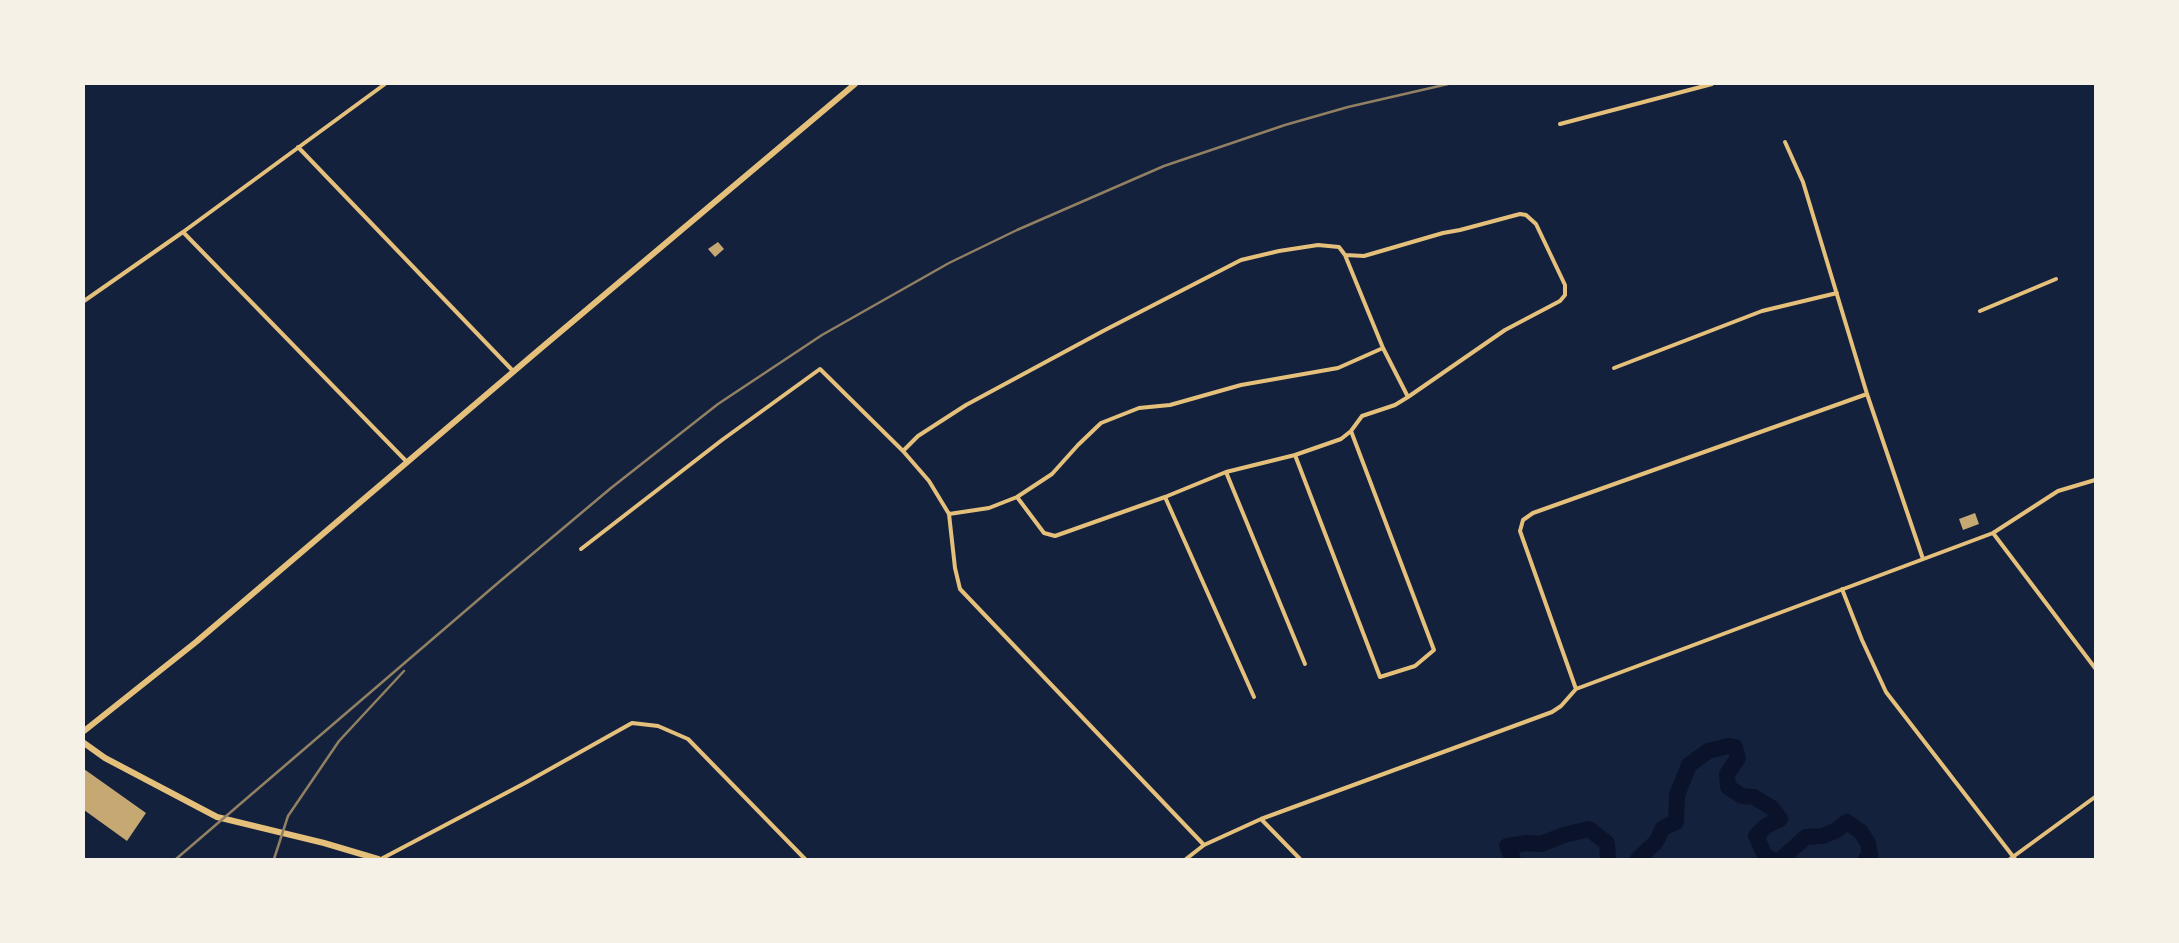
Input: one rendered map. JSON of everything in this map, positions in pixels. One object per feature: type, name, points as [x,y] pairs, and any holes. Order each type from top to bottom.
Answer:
[{"type":"main road","points":[[84,732],[196,642],[855,84]]},
{"type":"main road","points":[[84,744],[105,758],[217,817],[324,843],[379,859]]},
{"type":"street","points":[[84,301],[183,232],[385,84]]},
{"type":"street","points":[[1560,124],[1712,84]]},
{"type":"street","points":[[1785,142],[1804,182],[1867,394],[1923,559]]},
{"type":"street","points":[[298,147],[514,372]]},
{"type":"street","points":[[1018,497],[1044,533],[1055,536],[1165,497],[1226,472],[1295,455],[1340,439],[1351,432],[1362,416],[1395,405],[1506,330],[1560,301],[1565,294],[1565,285],[1536,224],[1531,217],[1520,214],[1442,233],[1364,256],[1345,255]]},
{"type":"street","points":[[183,232],[407,462]]},
{"type":"street","points":[[902,451],[918,436],[966,405],[1105,330],[1241,260],[1279,251],[1318,245],[1339,247],[1345,255],[1383,348],[1408,397]]},
{"type":"street","points":[[1980,311],[2056,279]]},
{"type":"street","points":[[1614,368],[1762,311],[1837,293]]},
{"type":"street","points":[[949,514],[989,508],[1018,497],[1052,474],[1101,423],[1139,408],[1170,405],[1241,385],[1338,368],[1383,348]]},
{"type":"street","points":[[581,549],[722,440],[820,370],[902,451],[929,481],[949,514],[955,568],[960,589],[1204,845]]},
{"type":"street","points":[[1576,689],[1520,531],[1523,520],[1533,513],[1867,394]]},
{"type":"street","points":[[1295,455],[1380,677],[1415,666],[1434,650],[1351,432]]},
{"type":"street","points":[[1226,472],[1305,664]]},
{"type":"street","points":[[1186,859],[1204,845],[1261,819],[1552,712],[1576,689],[1993,533],[2058,490],[2095,480]]},
{"type":"street","points":[[1165,497],[1254,697]]},
{"type":"street","points":[[1993,533],[2095,668]]},
{"type":"street","points":[[1842,589],[1862,640],[1886,692],[2013,859],[2095,796]]},
{"type":"street","points":[[379,859],[524,783],[632,723],[658,726],[688,739],[805,859]]},
{"type":"street","points":[[1261,819],[1300,859]]},
{"type":"building","points":[[718,242],[724,249],[715,257],[708,249]]},
{"type":"building","points":[[1975,513],[1979,524],[1963,530],[1959,519]]},
{"type":"building","points":[[84,769],[146,813],[127,841],[84,810]]},
{"type":"waterway","points":[[1638,859],[1656,842],[1663,828],[1676,822],[1677,795],[1689,765],[1708,751],[1728,746],[1735,747],[1738,758],[1727,774],[1728,787],[1742,796],[1754,797],[1772,808],[1780,819],[1766,826],[1756,836],[1765,856],[1771,859]]},
{"type":"waterway","points":[[1781,859],[1806,837],[1822,836],[1835,831],[1847,822],[1861,832],[1868,843],[1870,855],[1866,859]]},
{"type":"waterway","points":[[1513,859],[1507,846],[1528,843],[1541,844],[1564,835],[1589,829],[1607,843],[1608,859]]},
{"type":"railway","points":[[176,859],[611,488],[718,404],[822,335],[949,263],[1017,230],[1164,166],[1285,125],[1348,107],[1448,84]]},
{"type":"railway","points":[[274,859],[288,816],[339,741],[404,671]]}]
